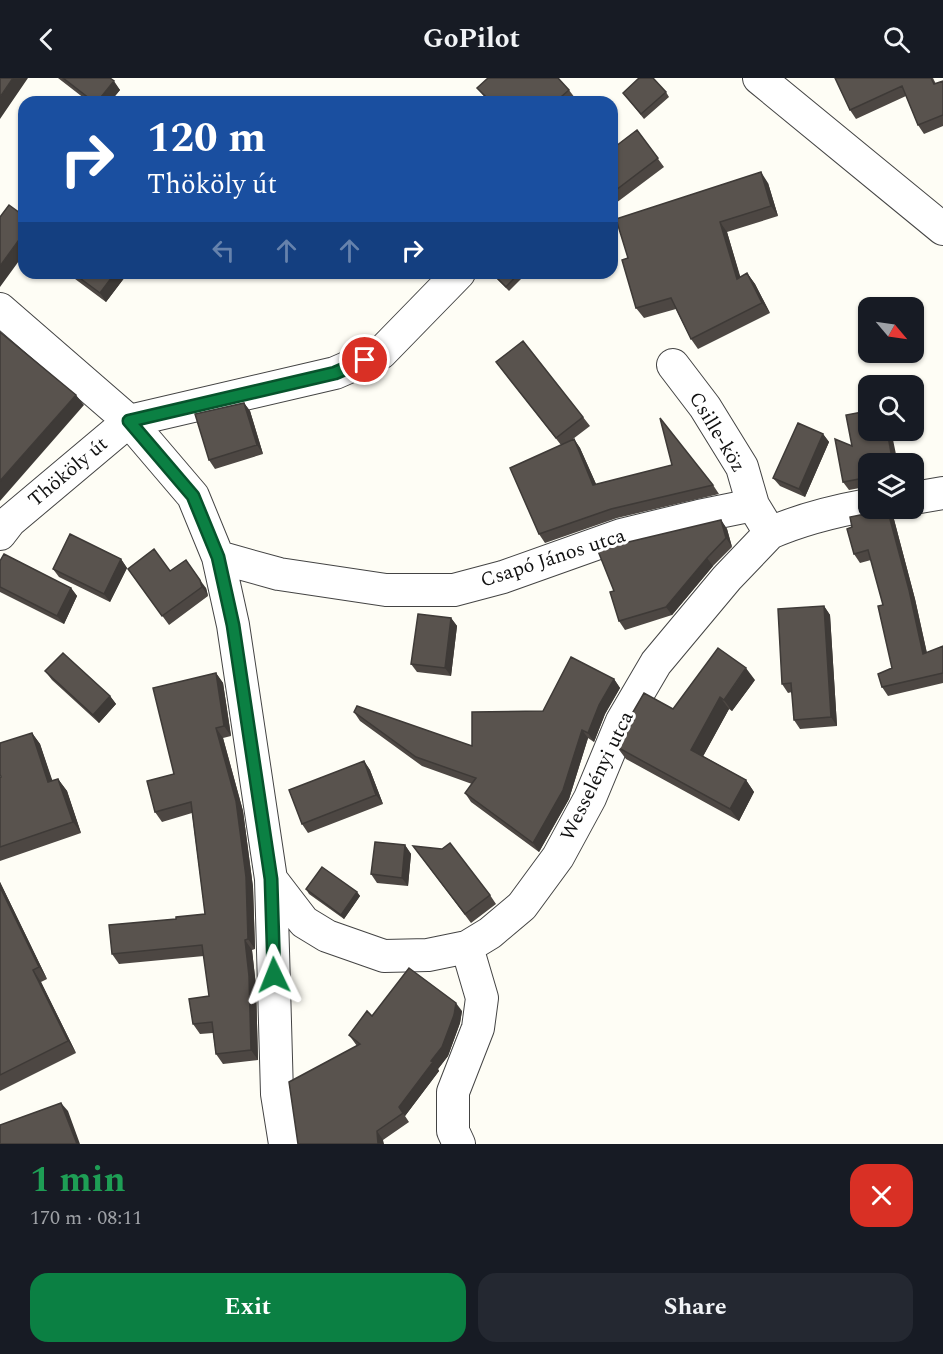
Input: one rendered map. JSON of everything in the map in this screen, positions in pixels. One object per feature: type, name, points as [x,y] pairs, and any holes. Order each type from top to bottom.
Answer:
[{"type":"street","points":[[759,78],[943,229]]},
{"type":"street","name":"Thököly út","points":[[0,534],[10,521],[129,421],[335,373],[381,353],[453,279]]},
{"type":"street","points":[[0,309],[129,421],[193,496],[218,557],[233,625],[271,879],[277,1094],[285,1144]]},
{"type":"street","name":"Csille-köz","points":[[673,365],[705,407],[742,467],[753,505]]},
{"type":"street","points":[[924,496],[943,493]]},
{"type":"street","points":[[753,505],[770,533],[792,523],[858,507]]},
{"type":"street","name":"Csapó János utca","points":[[218,557],[279,574],[386,590],[454,590],[503,577],[621,535],[753,505]]},
{"type":"street","name":"Wesselényi utca","points":[[271,879],[304,922],[327,936],[384,956],[428,955],[467,947],[490,933],[522,906],[558,857],[590,798],[622,721],[656,663],[727,578],[770,533]]},
{"type":"street","points":[[459,1144],[453,1131],[453,1092],[478,1028],[482,998],[467,947]]},
{"type":"building","points":[[0,78],[13,78],[0,97]]},
{"type":"building","points":[[63,78],[110,78],[114,81],[102,96],[86,96]]},
{"type":"building","points":[[488,78],[558,78],[569,90],[562,96],[485,96],[477,88]]},
{"type":"building","points":[[639,78],[653,78],[666,92],[641,114],[623,93]]},
{"type":"building","points":[[835,78],[931,78],[934,84],[943,81],[943,115],[918,125],[902,86],[850,110]]},
{"type":"building","points":[[637,130],[658,158],[618,188],[618,144]]},
{"type":"building","points":[[761,172],[771,206],[720,222],[737,279],[747,273],[762,303],[691,339],[671,298],[636,308],[622,260],[628,258],[618,218]]},
{"type":"building","points":[[9,205],[18,212],[18,241],[0,266],[0,217]]},
{"type":"building","points":[[81,279],[110,279],[100,293]]},
{"type":"building","points":[[498,279],[513,279],[506,287]]},
{"type":"building","points":[[0,332],[76,395],[0,481]]},
{"type":"building","points":[[523,341],[583,417],[556,438],[496,362]]},
{"type":"building","points":[[244,403],[257,445],[209,460],[195,414]]},
{"type":"building","points":[[858,413],[858,441],[889,441],[891,453],[858,453],[858,479],[843,482],[835,439],[852,446],[846,415]]},
{"type":"building","points":[[660,418],[713,485],[611,509],[539,534],[510,468],[574,439],[593,485],[672,465]]},
{"type":"building","points":[[798,423],[823,434],[799,489],[773,478]]},
{"type":"building","points":[[858,515],[858,519],[890,519],[923,654],[943,646],[943,673],[882,687],[878,674],[892,668],[878,606],[883,605],[868,550],[854,554],[847,529],[852,527],[850,517]]},
{"type":"building","points":[[721,520],[726,538],[666,607],[619,621],[610,592],[614,591],[598,551]]},
{"type":"building","points":[[70,534],[121,559],[104,594],[53,569]]},
{"type":"building","points":[[154,549],[170,571],[186,560],[200,580],[202,587],[162,616],[128,569]]},
{"type":"building","points":[[4,554],[71,588],[57,616],[0,587],[0,561]]},
{"type":"building","points":[[824,606],[831,717],[794,720],[791,683],[782,684],[778,609]]},
{"type":"building","points":[[418,614],[451,618],[445,668],[411,664]]},
{"type":"building","points":[[718,648],[746,668],[724,700],[720,697],[691,750],[746,780],[730,809],[617,747],[644,693],[673,709]]},
{"type":"building","points":[[63,653],[110,696],[93,715],[45,671]]},
{"type":"building","points":[[571,657],[614,679],[599,705],[588,733],[582,730],[563,790],[533,843],[465,793],[476,778],[416,757],[354,712],[357,706],[472,746],[472,712],[543,711]]},
{"type":"building","points":[[216,673],[224,726],[216,728],[236,801],[246,877],[248,939],[245,940],[249,976],[251,1050],[216,1054],[212,1022],[193,1024],[189,999],[209,996],[202,945],[112,954],[109,925],[205,914],[191,802],[155,812],[147,781],[174,774],[153,688]]},
{"type":"building","points":[[32,733],[48,782],[58,779],[73,822],[0,847],[0,743]]},
{"type":"building","points":[[364,761],[376,795],[302,824],[289,790]]},
{"type":"building","points":[[375,842],[405,845],[402,878],[371,874]]},
{"type":"building","points":[[450,843],[490,895],[465,914],[413,846],[442,849]]},
{"type":"building","points":[[322,867],[357,892],[341,915],[306,889]]},
{"type":"building","points":[[0,887],[39,967],[33,970],[68,1041],[0,1075]]},
{"type":"building","points":[[409,968],[456,1003],[442,1047],[399,1107],[403,1113],[377,1131],[378,1144],[298,1144],[289,1082],[360,1044],[349,1035],[367,1011],[372,1016]]},
{"type":"building","points":[[61,1103],[77,1144],[0,1144],[0,1125]]},
{"type":"route","points":[[274,975],[271,879],[233,625],[218,557],[193,496],[129,421],[335,373],[365,360]]}]
